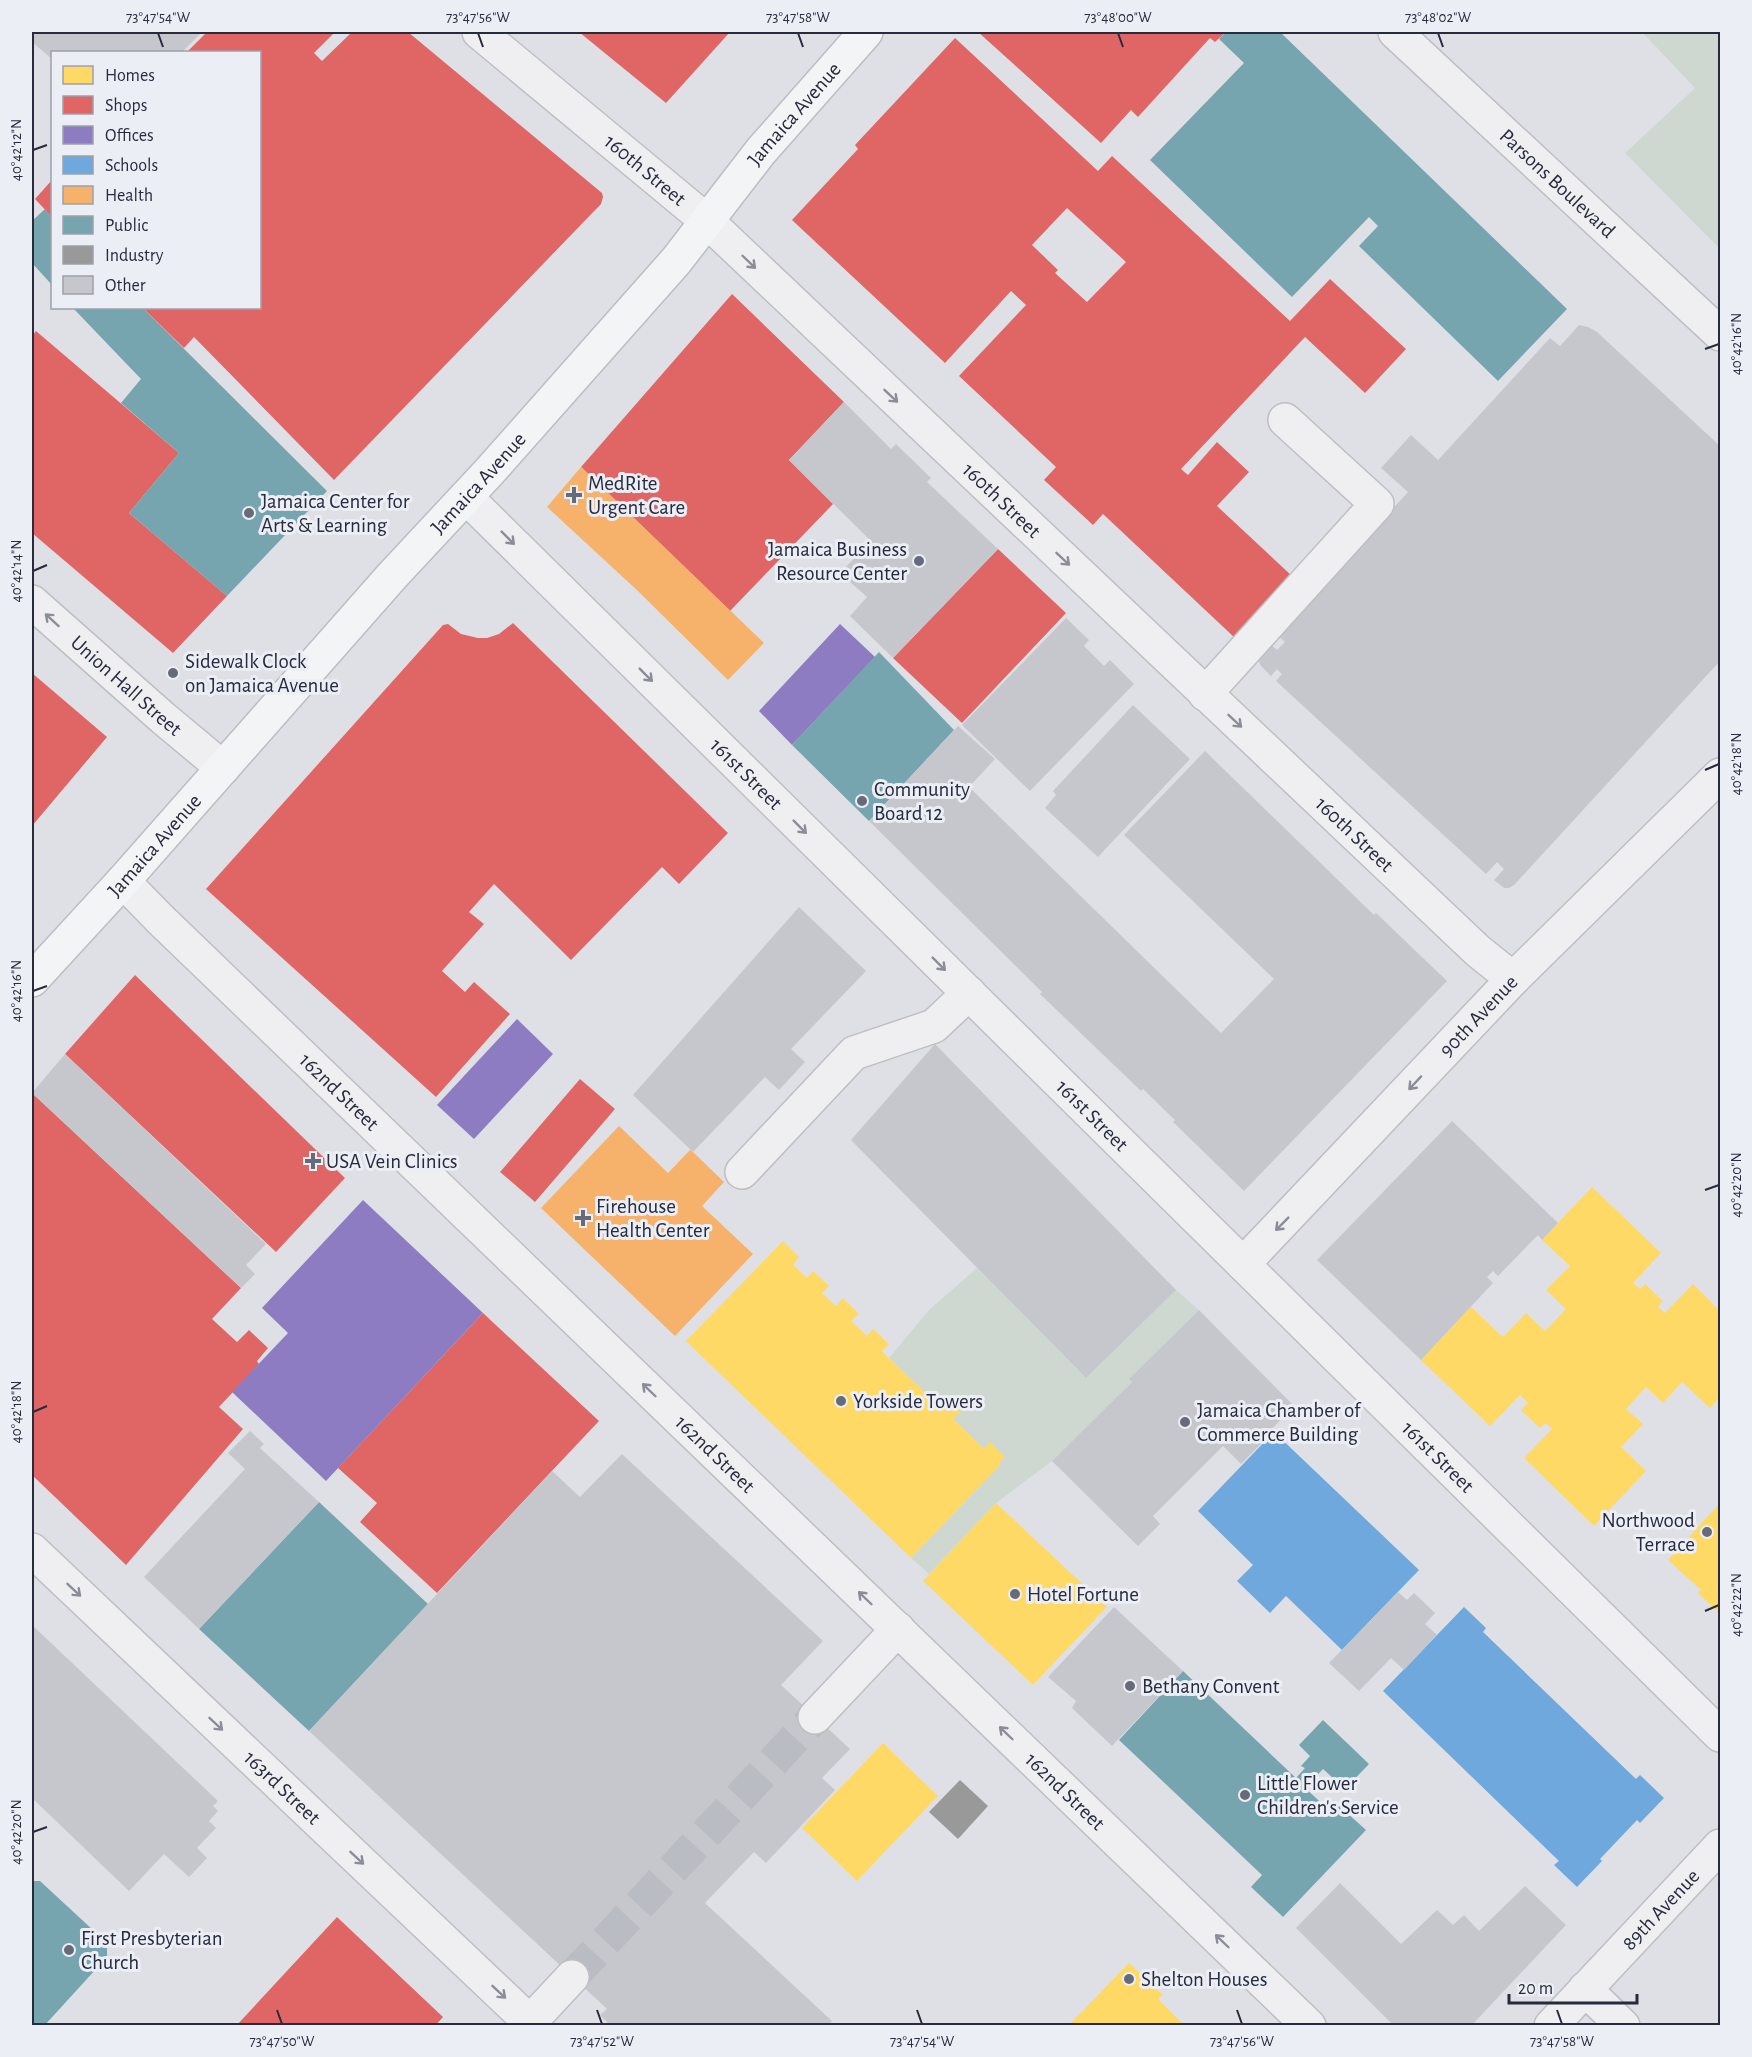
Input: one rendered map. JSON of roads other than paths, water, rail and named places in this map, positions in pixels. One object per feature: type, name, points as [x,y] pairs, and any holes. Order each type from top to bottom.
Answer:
[{"type":"main road","name":"Jamaica Avenue","points":[[32,980],[676,261],[761,151],[866,32]]},
{"type":"street","name":"160th Street","points":[[479,32],[707,221],[1478,951],[1513,979]]},
{"type":"street","name":"Parsons Boulevard","points":[[1395,32],[1720,334]]},
{"type":"street","points":[[1205,694],[1377,504],[1285,420]]},
{"type":"street","name":"161st Street","points":[[466,497],[1720,1735]]},
{"type":"street","name":"Union Hall Street","points":[[32,602],[223,768]]},
{"type":"street","name":"90th Avenue","points":[[1243,1264],[1513,979],[1720,775]]},
{"type":"street","name":"162nd Street","points":[[123,880],[186,944],[1309,2025]]},
{"type":"street","points":[[742,1172],[854,1053],[934,1026],[969,993]]},
{"type":"street","name":"163rd Street","points":[[32,1550],[532,2024]]},
{"type":"street","points":[[815,1717],[898,1629]]},
{"type":"street","name":"89th Avenue","points":[[1551,2025],[1720,1845]]},
{"type":"street","points":[[532,2024],[572,1977]]},
{"type":"street","points":[[1585,1989],[1623,2025]]},
{"type":"tunnel","points":[[572,1977],[815,1717]]},
{"type":"place","name":"MedRite Urgent Care","points":[[574,495]]},
{"type":"place","name":"Jamaica Center for Arts & Learning","points":[[249,513]]},
{"type":"place","name":"Jamaica Business Resource Center","points":[[919,561]]},
{"type":"place","name":"Sidewalk Clock on Jamaica Avenue","points":[[173,673]]},
{"type":"place","name":"Community Board 12","points":[[862,801]]},
{"type":"place","name":"USA Vein Clinics","points":[[313,1161]]},
{"type":"place","name":"Firehouse Health Center","points":[[583,1218]]},
{"type":"place","name":"Yorkside Towers","points":[[841,1401]]},
{"type":"place","name":"Jamaica Chamber of Commerce Building","points":[[1185,1422]]},
{"type":"place","name":"Northwood Terrace","points":[[1707,1532]]},
{"type":"place","name":"Hotel Fortune","points":[[1015,1594]]},
{"type":"place","name":"Bethany Convent","points":[[1130,1686]]},
{"type":"place","name":"Little Flower Children's Service","points":[[1245,1795]]},
{"type":"place","name":"First Presbyterian Church","points":[[69,1950]]},
{"type":"place","name":"Shelton Houses","points":[[1129,1979]]}]
